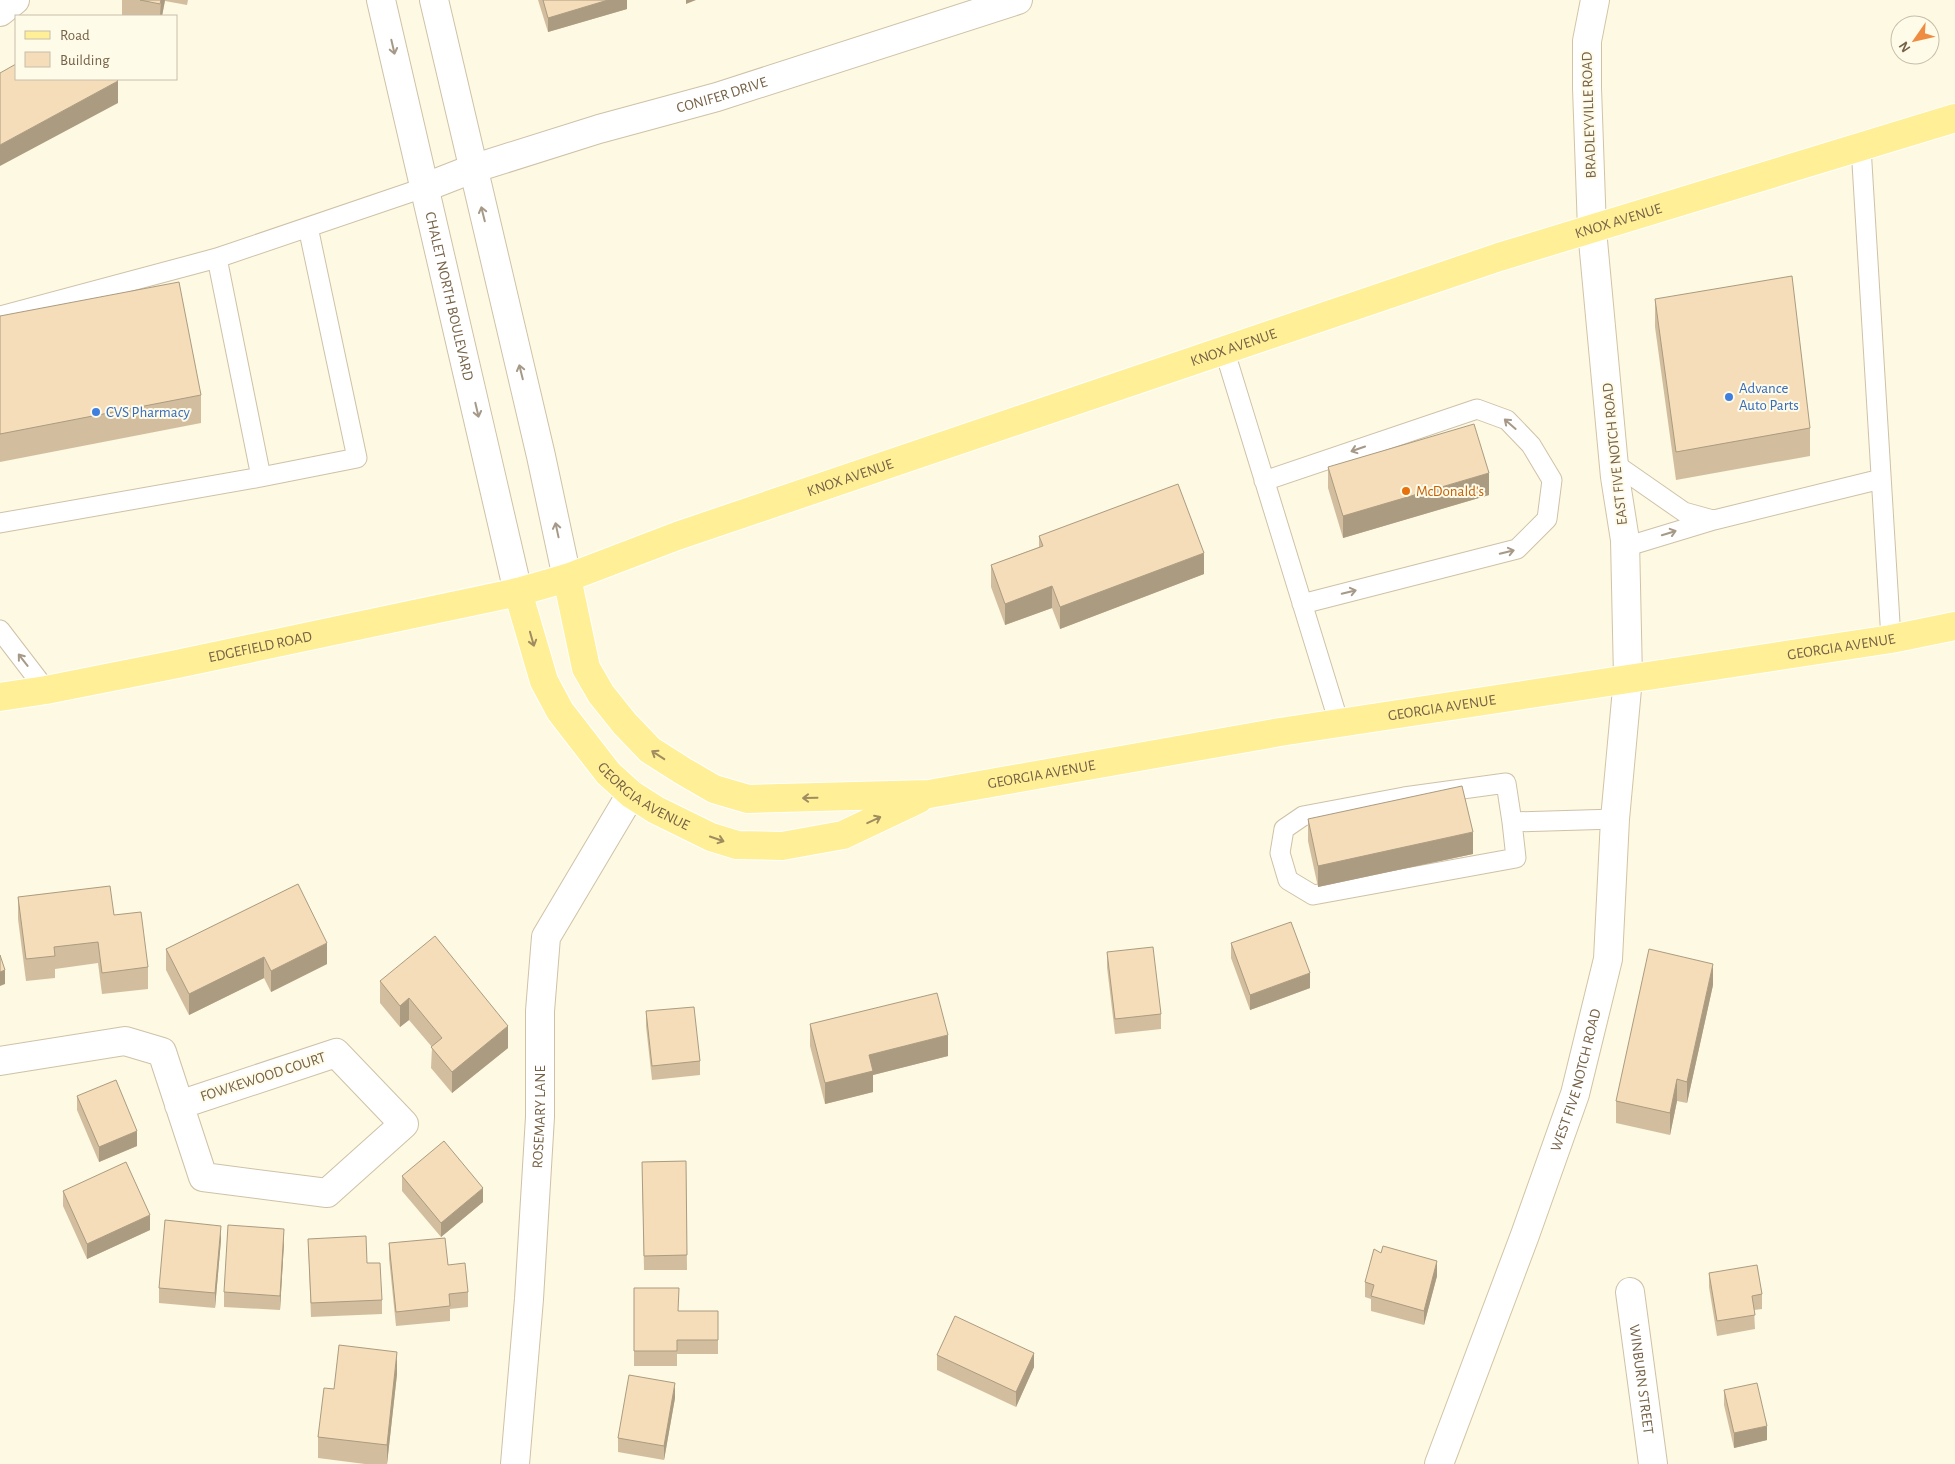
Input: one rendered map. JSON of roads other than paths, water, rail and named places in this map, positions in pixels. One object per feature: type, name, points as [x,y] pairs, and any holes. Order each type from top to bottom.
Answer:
[{"type":"main road","name":"KNOX AVENUE","points":[[518,592],[567,578],[686,532],[1499,257],[1955,118]]},
{"type":"main road","name":"GEORGIA AVENUE","points":[[567,578],[586,668],[601,694],[650,750],[714,789],[748,799],[929,794],[1339,723],[1891,639],[1955,626]]},
{"type":"main road","name":"GEORGIA AVENUE","points":[[518,592],[544,682],[560,711],[608,773],[631,794],[656,810],[712,837],[737,845],[782,846],[843,835],[929,794]]},
{"type":"main road","name":"EDGEFIELD ROAD","points":[[0,697],[46,690],[518,592]]},
{"type":"street","points":[[0,12],[16,0]]},
{"type":"street","name":"CHALET NORTH BOULEVARD","points":[[381,0],[426,187],[518,592]]},
{"type":"street","points":[[434,0],[472,169],[541,456],[567,578]]},
{"type":"street","name":"CONIFER DRIVE","points":[[426,187],[472,169],[599,129],[717,97],[1018,0]]},
{"type":"street","name":"BRADLEYVILLE ROAD","points":[[1592,230],[1586,88],[1588,41],[1595,0]]},
{"type":"street","name":"EAST FIVE NOTCH ROAD","points":[[1592,230],[1614,464],[1625,547],[1628,678]]},
{"type":"street","name":"WEST FIVE NOTCH ROAD","points":[[1439,1464],[1525,1235],[1575,1094],[1608,959],[1615,819],[1628,678]]},
{"type":"street","name":"ROSEMARY LANE","points":[[515,1464],[529,1299],[540,1117],[540,1012],[546,937],[631,794]]},
{"type":"street","name":"FOWKEWOOD COURT","points":[[0,1061],[124,1041],[162,1052],[179,1105],[203,1177],[326,1193],[404,1124],[336,1053],[179,1105]]},
{"type":"street","name":"WINBURN STREET","points":[[1630,1292],[1653,1464]]},
{"type":"lane","points":[[1861,147],[1891,639]]},
{"type":"lane","points":[[0,316],[217,258],[426,187]]},
{"type":"lane","points":[[0,522],[261,478],[357,458],[308,227]]},
{"type":"lane","points":[[217,258],[261,478]]},
{"type":"lane","points":[[1224,349],[1339,723]]},
{"type":"lane","points":[[1264,481],[1477,409],[1507,420],[1531,445],[1552,480],[1547,519],[1517,549],[1302,604]]},
{"type":"lane","points":[[1614,464],[1684,512],[1714,520]]},
{"type":"lane","points":[[1625,547],[1714,520],[1881,478]]},
{"type":"lane","points":[[0,630],[46,690]]},
{"type":"lane","points":[[1506,783],[1512,822],[1516,858],[1313,895],[1288,880],[1280,853],[1284,829],[1303,816],[1404,797],[1506,783]]},
{"type":"lane","points":[[1512,822],[1615,819]]},
{"type":"place","name":"Advance Auto Parts","points":[[1729,397]]},
{"type":"place","name":"CVS Pharmacy","points":[[96,412]]},
{"type":"place","name":"McDonald's","points":[[1406,491]]}]
